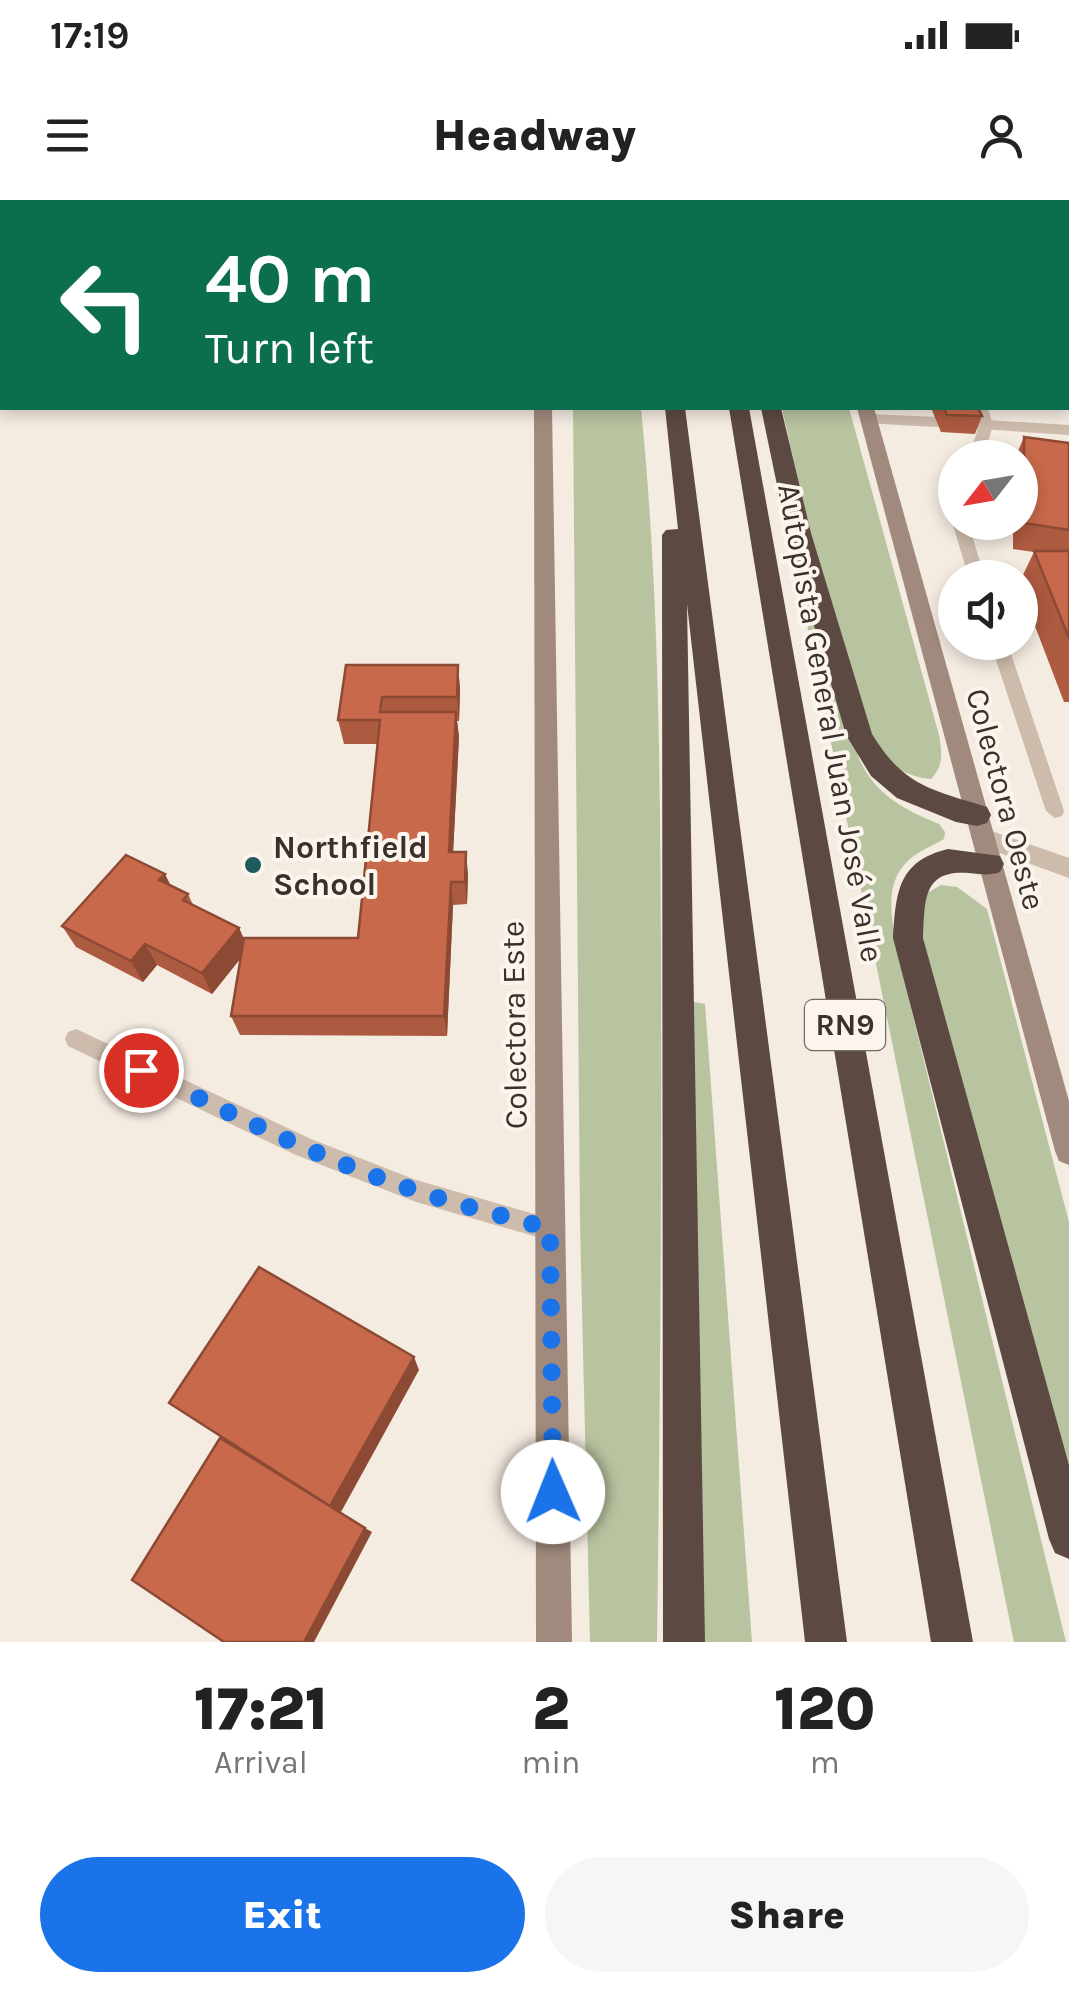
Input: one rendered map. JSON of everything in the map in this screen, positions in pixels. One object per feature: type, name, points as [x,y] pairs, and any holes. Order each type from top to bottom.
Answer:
[{"type":"highway","points":[[674,410],[684,1642]]},
{"type":"highway","points":[[674,410],[826,1642]]},
{"type":"highway","name":"Autopista General Juan José Valle","points":[[739,410],[952,1642]]},
{"type":"highway","points":[[771,410],[799,533],[859,734],[875,765],[890,782],[984,839],[952,858],[926,867],[909,897],[908,938],[1069,1539]]},
{"type":"street","name":"Colectora Este","points":[[544,410],[554,1642]]},
{"type":"street","name":"Colectora Oeste","points":[[867,413],[1069,1150]]},
{"type":"street","points":[[867,413],[937,422]]},
{"type":"street","points":[[979,419],[1069,430]]},
{"type":"street","points":[[984,839],[1069,868]]},
{"type":"lane","points":[[1004,660],[1055,811]]},
{"type":"lane","points":[[76,1039],[304,1148],[416,1191],[550,1229]]},
{"type":"green space","points":[[573,410],[641,410],[652,544],[661,884],[657,1642],[590,1642],[580,1224]]},
{"type":"green space","points":[[782,410],[850,410],[939,735],[941,758],[931,779],[908,774],[889,762],[861,714]]},
{"type":"green space","points":[[805,584],[866,772],[892,799],[939,824],[945,832],[944,839],[913,857],[900,871],[892,896],[893,925],[1066,1642],[1014,1642],[800,590]]},
{"type":"green space","points":[[941,885],[957,887],[987,909],[1069,1222],[1069,1482],[916,937],[927,893]]},
{"type":"green space","points":[[689,1001],[705,1004],[752,1642],[700,1642]]},
{"type":"building","points":[[945,410],[979,410],[982,416],[947,415]]},
{"type":"building","points":[[1024,437],[1069,443],[1069,530],[1038,525],[1038,440]]},
{"type":"building","points":[[1034,551],[1069,551],[1069,638],[1038,560]]},
{"type":"building","points":[[346,665],[458,665],[457,697],[382,697],[380,712],[456,712],[449,852],[466,852],[465,882],[451,882],[444,1016],[231,1016],[244,938],[358,938],[380,720],[338,720]]},
{"type":"building","points":[[126,855],[165,874],[159,880],[188,894],[183,900],[239,928],[202,973],[145,944],[131,961],[62,926]]},
{"type":"building","points":[[259,1267],[414,1357],[330,1506],[169,1403]]},
{"type":"building","points":[[220,1438],[365,1528],[304,1642],[224,1642],[132,1580]]},
{"type":"place","name":"Northfield School","points":[[253,865]]},
{"type":"route","points":[[141,1070],[304,1148],[416,1191],[550,1229],[553,1492]]}]
